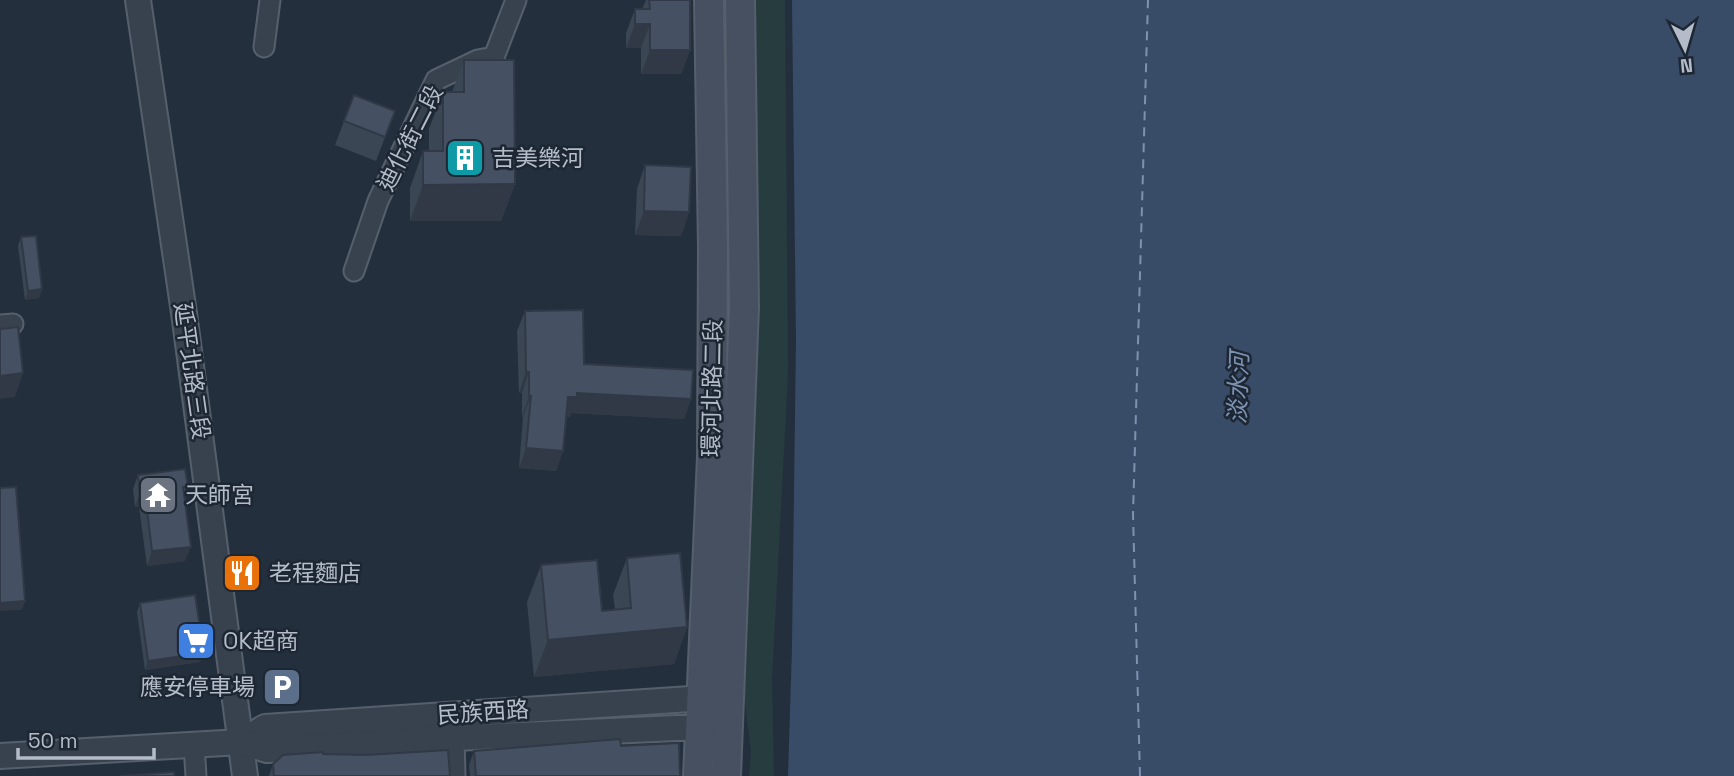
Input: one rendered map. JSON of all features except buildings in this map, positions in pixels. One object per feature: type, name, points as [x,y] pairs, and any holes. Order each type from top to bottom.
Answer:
[{"type":"main road","name":"環河北路二段","points":[[698,776],[699,698],[711,471],[700,378],[713,247],[709,0]]},
{"type":"main road","name":"環河北路二段","points":[[726,776],[744,307],[740,0]]},
{"type":"street","name":"延平北路三段","points":[[138,0],[186,327],[245,776]]},
{"type":"street","points":[[264,47],[270,0]]},
{"type":"street","name":"迪化街二段","points":[[354,271],[378,201],[436,80],[478,60],[494,57],[516,0]]},
{"type":"street","name":"民族西路","points":[[241,743],[265,727],[730,697]]},
{"type":"street","name":"民族西路","points":[[0,756],[241,743],[267,750],[454,738],[729,728]]},
{"type":"street","points":[[454,738],[455,776]]},
{"type":"street","points":[[194,745],[196,776]]},
{"type":"green space","points":[[750,0],[785,0],[788,375],[772,679],[774,776],[749,776],[751,752],[741,671]]},
{"type":"water","name":"淡水河","points":[[792,0],[1734,0],[1734,776],[788,776],[796,340]]},
{"type":"ferry route","points":[[1140,776],[1133,514],[1148,0]]},
{"type":"place","name":"吉美樂河","points":[[465,158]]},
{"type":"place","name":"天師宮","points":[[158,495]]},
{"type":"place","name":"老程麵店","points":[[242,573]]},
{"type":"place","name":"OK超商","points":[[196,641]]},
{"type":"place","name":"應安停車場","points":[[282,687]]}]
